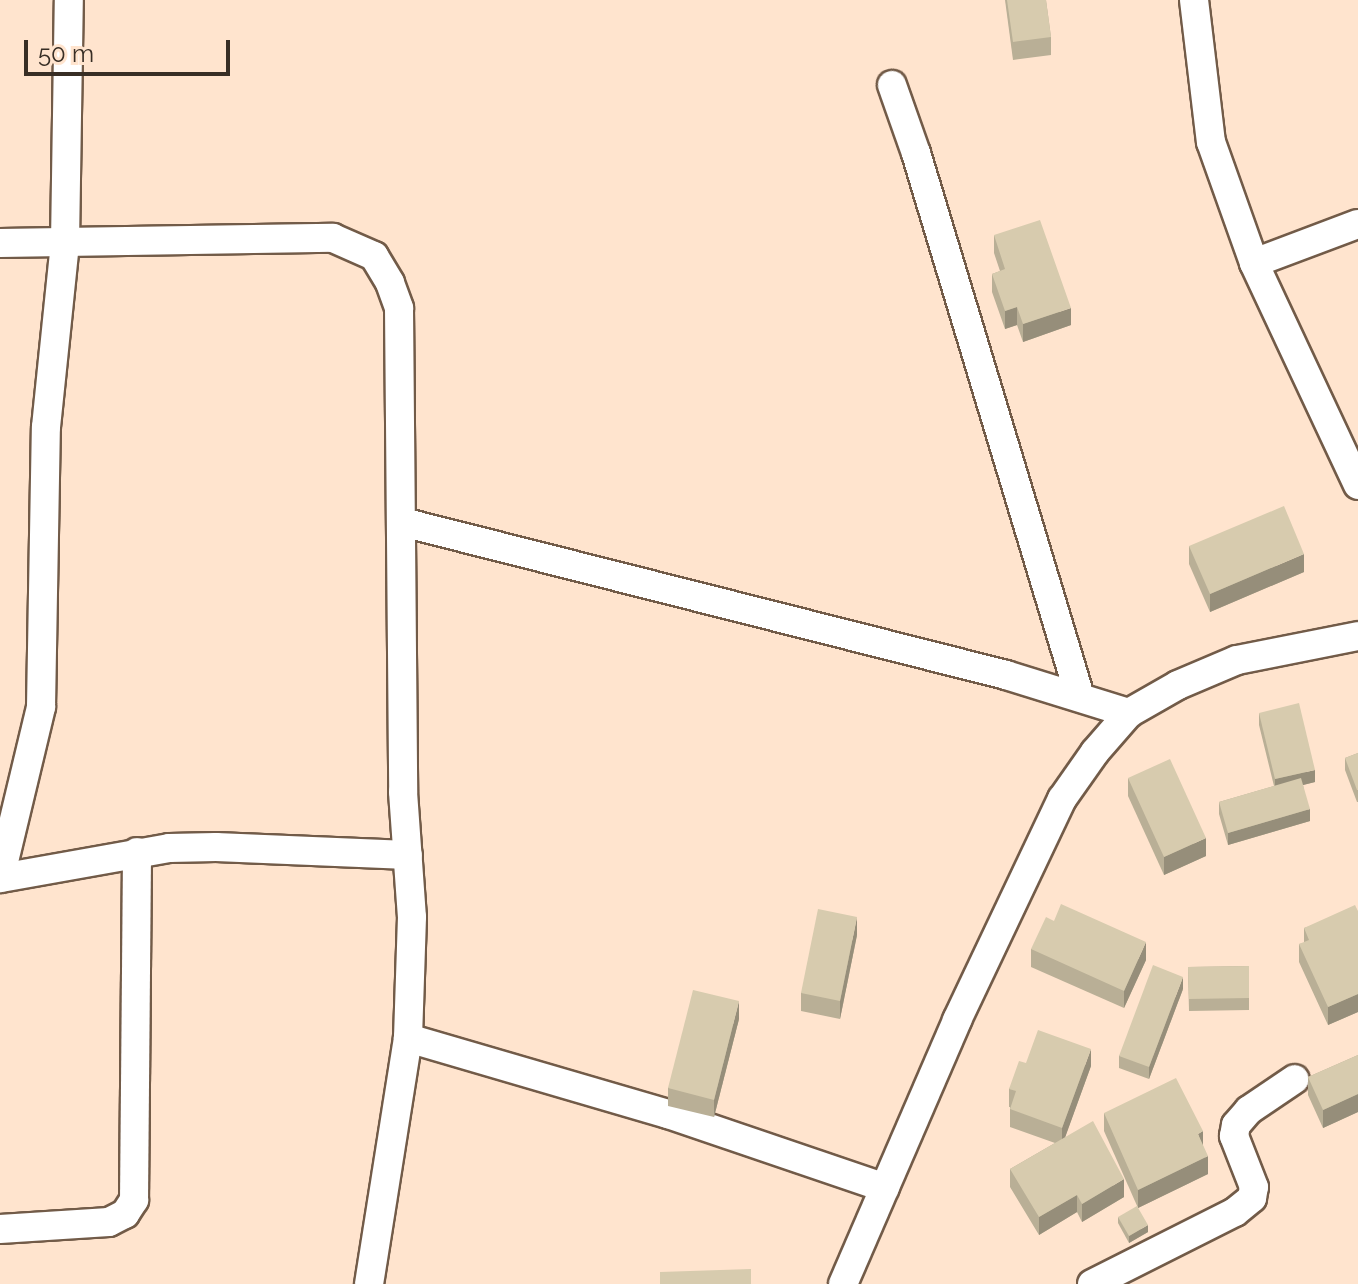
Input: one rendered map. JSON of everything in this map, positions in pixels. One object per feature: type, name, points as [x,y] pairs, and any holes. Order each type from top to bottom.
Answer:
[{"type":"street","points":[[69,0],[65,243],[46,427],[41,707],[1,878],[137,852],[216,847],[408,855]]},
{"type":"street","points":[[1194,0],[1211,142],[1254,263],[1358,485]]},
{"type":"street","points":[[892,85],[1080,697]]},
{"type":"street","points":[[1254,263],[1358,224]]},
{"type":"street","points":[[0,243],[333,238],[374,256],[399,308],[403,792],[412,917],[408,1038],[369,1284]]},
{"type":"street","points":[[402,522],[1006,675],[1129,713]]},
{"type":"street","points":[[848,1282],[957,1020],[1062,799],[1129,713],[1178,685],[1237,660],[1358,636]]},
{"type":"street","points":[[0,1229],[109,1222],[125,1214],[134,1200],[137,852]]},
{"type":"street","points":[[408,1038],[668,1114],[885,1188]]},
{"type":"street","points":[[1092,1284],[1235,1212],[1252,1198],[1254,1187],[1234,1136],[1236,1125],[1249,1110],[1295,1079]]},
{"type":"building","points":[[1007,0],[1046,0],[1051,37],[1013,42]]},
{"type":"building","points":[[1040,220],[1071,308],[1023,324],[1017,307],[1005,311],[992,274],[1005,269],[994,235]]},
{"type":"building","points":[[1284,506],[1304,554],[1210,594],[1189,546]]},
{"type":"building","points":[[1299,703],[1315,770],[1275,779],[1259,713]]},
{"type":"building","points":[[1358,753],[1358,790],[1357,790],[1345,758]]},
{"type":"building","points":[[1170,759],[1206,838],[1164,857],[1128,778]]},
{"type":"building","points":[[1301,778],[1310,809],[1228,833],[1219,802]]},
{"type":"building","points":[[1061,904],[1146,942],[1124,991],[1031,949],[1046,917],[1054,921]]},
{"type":"building","points":[[1355,905],[1358,911],[1358,994],[1328,1007],[1299,944],[1309,940],[1304,928]]},
{"type":"building","points":[[818,909],[857,917],[840,1001],[801,993]]},
{"type":"building","points":[[1153,965],[1183,977],[1149,1067],[1119,1056]]},
{"type":"building","points":[[1249,966],[1249,998],[1189,999],[1188,967]]},
{"type":"building","points":[[693,990],[739,1001],[714,1100],[668,1088]]},
{"type":"building","points":[[1038,1030],[1091,1049],[1062,1128],[1010,1109],[1016,1091],[1009,1089],[1019,1061],[1026,1063]]},
{"type":"building","points":[[1358,1055],[1358,1094],[1323,1110],[1308,1077]]},
{"type":"building","points":[[1176,1078],[1203,1131],[1198,1134],[1208,1156],[1138,1190],[1104,1113]]},
{"type":"building","points":[[1093,1121],[1124,1179],[1082,1204],[1077,1195],[1039,1217],[1010,1169]]},
{"type":"building","points":[[1137,1206],[1148,1225],[1129,1236],[1118,1217]]},
{"type":"building","points":[[751,1269],[751,1284],[660,1284],[660,1272]]}]
